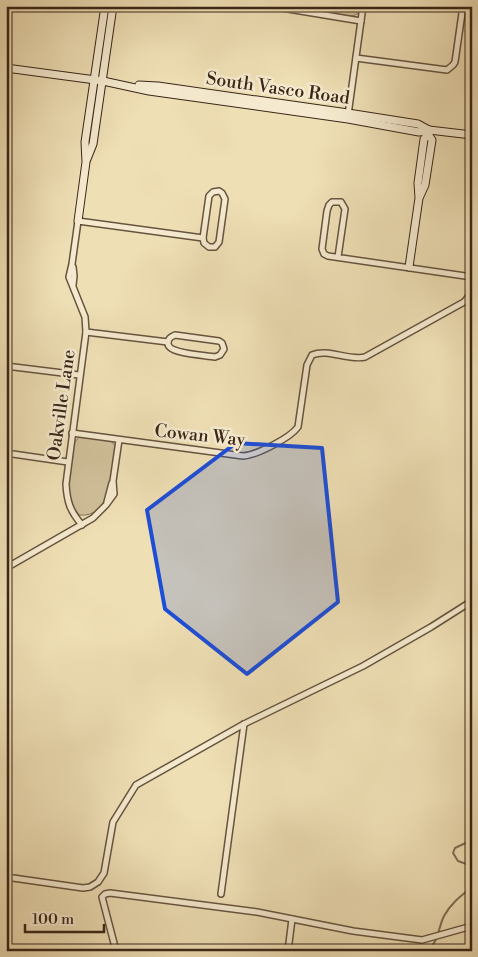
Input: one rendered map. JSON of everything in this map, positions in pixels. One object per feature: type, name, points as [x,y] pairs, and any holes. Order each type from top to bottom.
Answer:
[{"type":"street","name":"Oakville Lane","points":[[82,525],[73,515],[67,501],[66,484],[86,332],[84,317],[68,277],[72,264],[78,221],[86,162],[85,142],[105,6]]},
{"type":"street","name":"Oakville Lane","points":[[86,162],[93,144],[113,6]]},
{"type":"street","points":[[270,6],[361,21]]},
{"type":"street","points":[[348,116],[363,6]]},
{"type":"street","points":[[356,58],[442,70],[450,68],[455,62],[463,6]]},
{"type":"street","name":"South Vasco Road","points":[[6,68],[103,81],[149,91],[348,116],[419,132],[472,135]]},
{"type":"street","points":[[409,267],[419,198],[418,183],[424,139],[428,132]]},
{"type":"street","points":[[219,191],[224,195],[225,199],[219,242],[215,247],[209,247],[206,246],[203,238],[209,196],[213,192],[219,191]]},
{"type":"street","points":[[338,257],[345,209],[341,202],[332,202],[327,211],[322,249],[324,254],[328,256],[472,277]]},
{"type":"street","points":[[78,221],[203,238]]},
{"type":"street","name":"Cowan Way","points":[[72,433],[243,456],[255,454],[292,433],[298,427],[307,365],[312,355],[319,353],[357,358],[365,357],[464,302],[469,296],[472,286]]},
{"type":"street","points":[[86,332],[168,342]]},
{"type":"street","points":[[175,335],[217,340],[222,343],[224,350],[220,355],[206,356],[174,351],[168,347],[168,342],[175,335]]},
{"type":"street","points":[[6,366],[79,376]]},
{"type":"street","points":[[6,568],[82,525],[93,518],[106,505],[114,494],[119,440]]},
{"type":"street","points":[[6,453],[68,462]]},
{"type":"street","points":[[6,878],[83,888],[90,887],[98,882],[104,873],[113,822],[136,785],[244,724],[363,666],[472,601]]},
{"type":"street","points":[[221,894],[244,724]]},
{"type":"street","points":[[116,951],[102,897],[110,893],[257,912],[352,931],[422,940],[472,926]]},
{"type":"street","points":[[288,951],[292,919]]},
{"type":"highlighted area","points":[[236,443],[322,448],[338,602],[247,674],[165,609],[147,510]]},
{"type":"shaded area","points":[[333,6],[361,6],[359,13],[353,16],[332,15]]},
{"type":"shaded area","points":[[80,436],[110,440],[116,447],[111,479],[104,501],[98,509],[90,514],[79,515],[73,506],[68,480],[74,443]]},
{"type":"waterway","points":[[472,840],[455,848],[453,853],[458,861],[472,866]]},
{"type":"waterway","points":[[427,951],[434,943],[447,911],[456,900],[472,887]]}]
